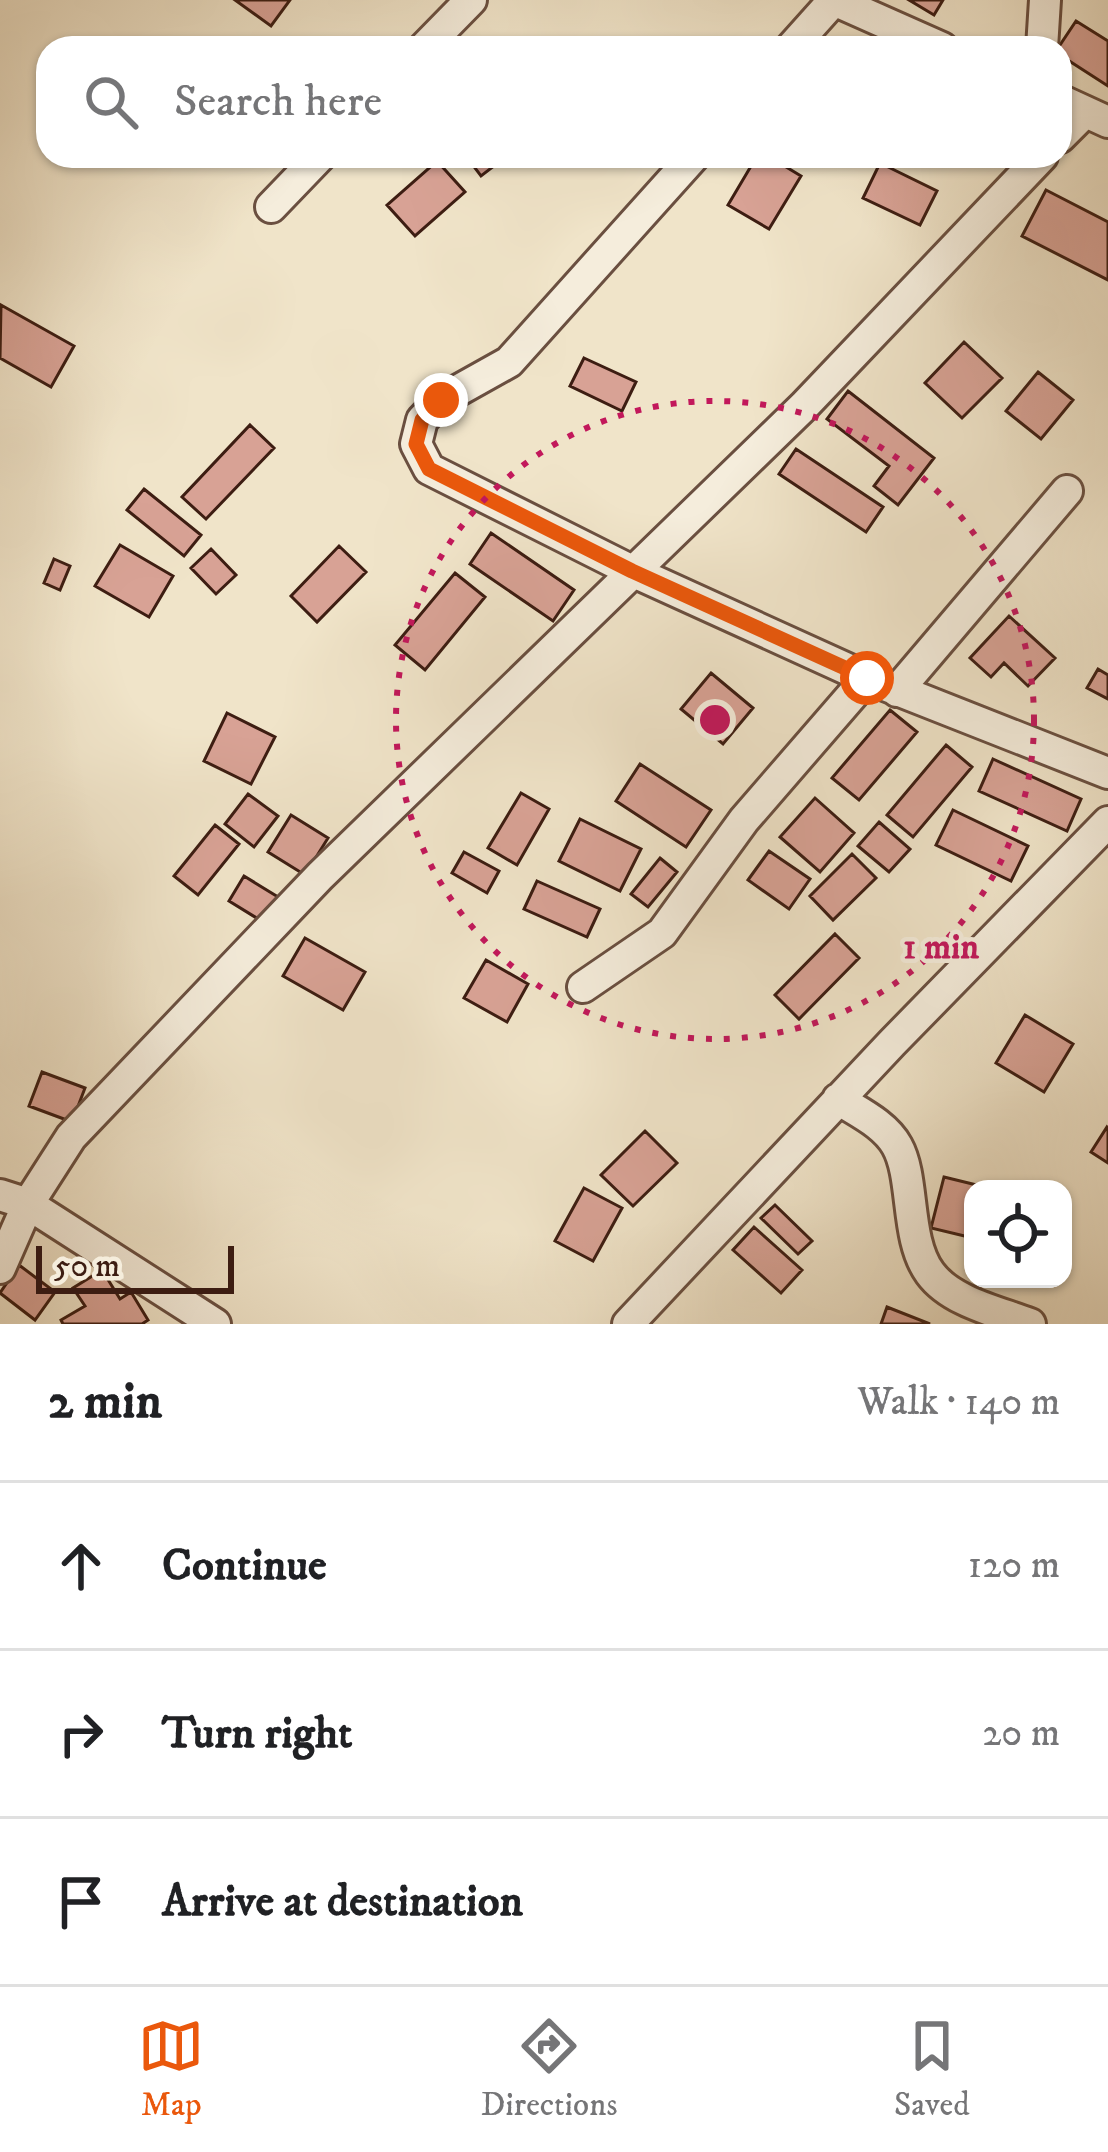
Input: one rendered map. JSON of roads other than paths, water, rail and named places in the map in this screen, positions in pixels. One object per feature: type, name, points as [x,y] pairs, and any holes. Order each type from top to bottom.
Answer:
[{"type":"street","points":[[436,36],[471,0]]},
{"type":"street","points":[[802,36],[834,0],[915,36]]},
{"type":"street","points":[[1043,36],[1045,0]]},
{"type":"street","points":[[271,208],[309,168]]},
{"type":"street","points":[[683,168],[508,362],[441,400],[422,420],[416,444],[429,469],[632,571],[867,678],[1108,773]]},
{"type":"street","points":[[0,1268],[14,1200],[71,1138],[464,733],[804,406],[1031,168]]},
{"type":"street","points":[[897,691],[1066,491]]},
{"type":"street","points":[[583,987],[662,933],[745,820],[867,678]]},
{"type":"street","points":[[628,1324],[838,1099],[1108,822]]},
{"type":"street","points":[[838,1099],[884,1129],[899,1148],[915,1234],[930,1273],[957,1295],[1030,1324]]},
{"type":"street","points":[[14,1200],[215,1324]]}]
